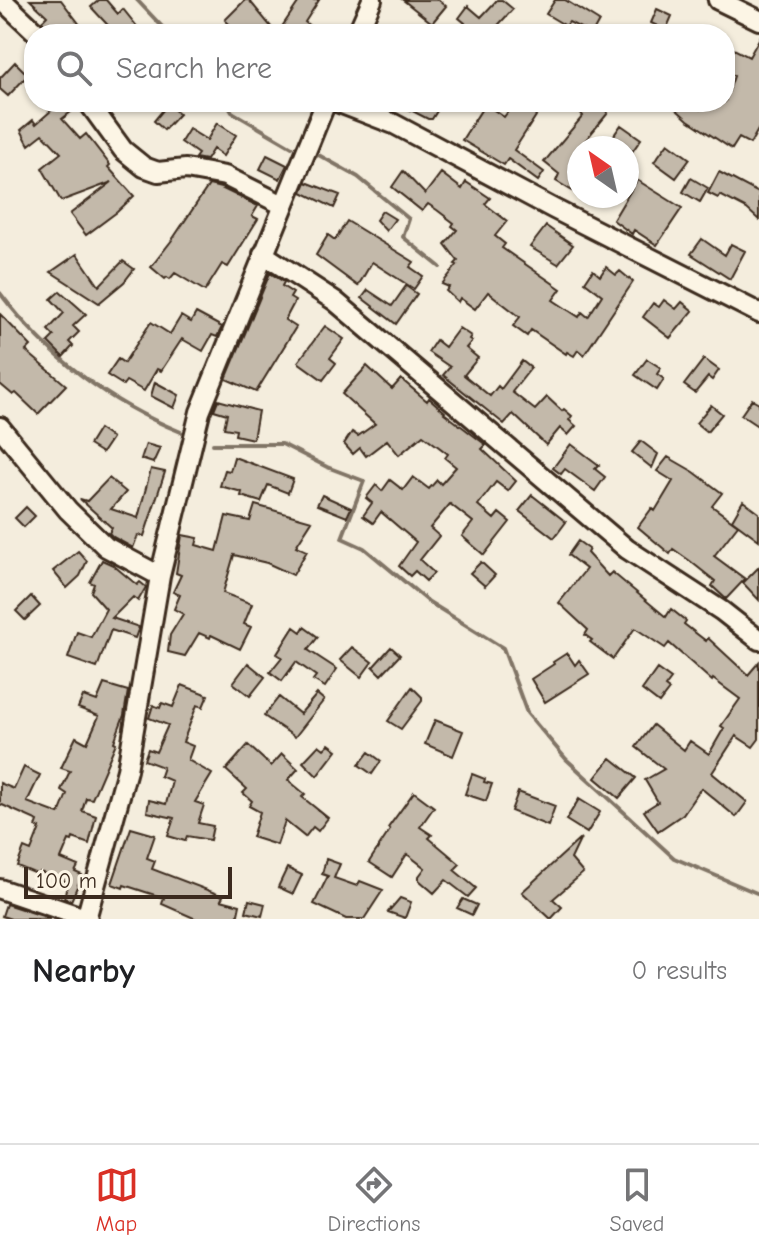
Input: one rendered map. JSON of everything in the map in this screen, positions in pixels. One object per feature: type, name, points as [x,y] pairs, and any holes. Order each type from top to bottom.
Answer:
[{"type":"street","points":[[2,0],[27,24]]},
{"type":"street","points":[[361,24],[372,0]]},
{"type":"street","points":[[718,0],[759,20]]},
{"type":"street","points":[[95,112],[123,150],[144,167],[158,172],[186,169],[225,176],[283,205]]},
{"type":"street","points":[[0,889],[87,919],[127,770],[160,576],[200,412],[322,112]]},
{"type":"street","points":[[363,112],[394,124],[759,313]]},
{"type":"street","points":[[263,254],[335,301],[627,549],[722,611],[759,640]]},
{"type":"street","points":[[0,427],[68,510],[106,547],[160,576]]},
{"type":"building","points":[[30,0],[61,0],[79,24],[44,24],[42,21],[47,16]]},
{"type":"building","points":[[99,0],[106,0],[118,14],[123,9],[135,24],[107,24],[91,7]]},
{"type":"building","points":[[245,0],[249,0],[269,24],[229,24],[225,20]]},
{"type":"building","points":[[300,0],[319,0],[305,22],[307,24],[284,24]]},
{"type":"building","points":[[403,0],[439,0],[446,6],[432,23]]},
{"type":"building","points":[[497,0],[502,0],[513,9],[499,24],[464,24],[459,18],[468,6],[481,17]]},
{"type":"building","points":[[555,0],[565,0],[599,21],[597,24],[563,24],[546,14]]},
{"type":"building","points":[[657,9],[672,16],[669,24],[651,23]]},
{"type":"building","points":[[759,39],[759,128],[750,144],[739,138],[732,149],[679,112],[735,112],[735,50],[749,57]]},
{"type":"building","points":[[15,62],[24,71],[24,79],[8,96],[0,89],[0,78]]},
{"type":"building","points":[[50,112],[71,112],[62,119],[80,139],[86,134],[110,165],[108,167],[134,196],[86,235],[70,214],[112,182],[61,201],[42,168],[61,153],[43,134],[29,145],[21,130],[33,120],[36,124]]},
{"type":"building","points":[[161,112],[179,114],[164,130],[154,121]]},
{"type":"building","points":[[414,112],[436,112],[432,119]]},
{"type":"building","points":[[480,112],[497,112],[504,117],[508,112],[539,112],[514,150],[544,172],[538,181],[508,159],[504,165],[462,140]]},
{"type":"building","points":[[580,112],[608,113],[589,136],[567,136],[567,188],[556,181],[559,174],[544,162],[583,116]]},
{"type":"building","points":[[217,123],[236,135],[223,156],[213,149],[206,160],[195,158],[198,154],[181,142],[189,129],[207,140]]},
{"type":"building","points":[[621,125],[637,136],[613,136]]},
{"type":"building","points":[[668,143],[690,159],[676,178],[654,162]]},
{"type":"building","points":[[267,155],[287,165],[280,179],[260,169]]},
{"type":"building","points":[[403,171],[425,194],[441,173],[462,189],[466,182],[490,198],[485,204],[507,221],[495,236],[505,244],[502,248],[561,289],[553,300],[579,317],[582,312],[588,317],[602,295],[585,282],[593,270],[600,276],[606,267],[616,275],[620,271],[633,282],[584,355],[578,350],[574,356],[566,354],[531,330],[527,336],[513,326],[520,317],[488,292],[475,309],[460,298],[458,302],[446,291],[449,287],[442,284],[458,261],[445,244],[457,230],[452,226],[454,223],[428,204],[422,211],[392,187]]},
{"type":"building","points":[[719,172],[759,193],[759,220],[747,209],[720,195],[718,198],[708,193]]},
{"type":"building","points":[[691,178],[708,188],[700,202],[683,192]]},
{"type":"building","points":[[639,181],[682,208],[657,245],[634,230],[632,234],[613,220],[620,208],[639,208]]},
{"type":"building","points":[[306,182],[340,195],[334,208],[302,192]]},
{"type":"building","points":[[209,185],[258,206],[252,216],[258,219],[228,267],[222,264],[205,291],[175,273],[170,279],[165,279],[151,267]]},
{"type":"building","points":[[382,211],[395,219],[386,231],[376,220]]},
{"type":"building","points":[[347,221],[414,262],[410,267],[423,276],[414,289],[372,262],[358,286],[316,255],[328,235],[335,240]]},
{"type":"building","points":[[546,226],[573,245],[558,264],[530,247]]},
{"type":"building","points":[[702,239],[725,255],[731,244],[745,251],[730,279],[691,254]]},
{"type":"building","points":[[77,254],[99,286],[123,261],[134,269],[99,303],[51,272]]},
{"type":"building","points":[[270,273],[293,293],[290,298],[295,301],[285,320],[296,327],[256,392],[226,379]]},
{"type":"building","points":[[406,286],[417,294],[396,324],[362,298],[368,290],[392,306]]},
{"type":"building","points":[[60,291],[86,314],[73,326],[79,332],[69,342],[73,346],[63,357],[48,342],[54,336],[48,330],[64,313],[51,299]]},
{"type":"building","points":[[664,300],[676,309],[682,302],[693,311],[670,338],[643,317],[653,303],[659,307]]},
{"type":"building","points":[[196,313],[222,327],[217,337],[212,335],[203,351],[182,339],[161,371],[157,369],[144,391],[126,381],[123,385],[107,375],[118,359],[124,363],[151,322],[170,334],[181,316],[191,322]]},
{"type":"building","points":[[0,314],[31,346],[26,351],[66,385],[38,414],[16,393],[13,395],[0,384]]},
{"type":"building","points":[[325,326],[344,339],[330,358],[336,363],[323,380],[298,362]]},
{"type":"building","points":[[459,328],[471,336],[469,339],[472,341],[466,348],[478,358],[464,375],[490,396],[498,386],[501,389],[522,361],[531,368],[512,392],[535,410],[547,397],[562,411],[564,409],[572,416],[569,420],[576,426],[568,435],[560,428],[546,445],[513,414],[504,424],[443,375],[450,367],[428,352],[436,340],[445,347]]},
{"type":"building","points":[[647,359],[661,368],[657,374],[664,379],[657,390],[635,375]]},
{"type":"building","points":[[704,359],[719,370],[712,380],[708,377],[695,393],[684,385]]},
{"type":"building","points":[[367,366],[392,389],[401,379],[427,401],[429,398],[486,445],[482,449],[516,481],[508,491],[496,482],[478,505],[494,519],[499,513],[510,522],[484,555],[462,536],[473,522],[450,504],[430,528],[439,536],[420,560],[434,573],[426,581],[415,571],[410,576],[399,566],[416,542],[381,512],[373,523],[363,516],[372,503],[366,498],[376,485],[382,491],[390,480],[403,490],[413,477],[429,489],[437,480],[441,484],[456,467],[445,458],[448,454],[423,435],[399,455],[387,440],[366,456],[360,448],[353,454],[344,444],[352,432],[358,436],[375,424],[342,394]]},
{"type":"building","points":[[155,382],[179,395],[174,408],[151,396]]},
{"type":"building","points":[[752,399],[759,403],[759,427],[741,415]]},
{"type":"building","points":[[218,400],[258,411],[253,439],[235,435],[236,430],[224,428],[227,414],[214,410]]},
{"type":"building","points":[[711,405],[722,414],[707,432],[696,423]]},
{"type":"building","points":[[99,429],[112,438],[102,453],[89,445]]},
{"type":"building","points":[[641,441],[658,454],[652,468],[632,452]]},
{"type":"building","points":[[146,444],[160,448],[153,463],[141,459]]},
{"type":"building","points":[[571,444],[599,465],[595,469],[605,477],[595,491],[565,469],[561,474],[553,468]]},
{"type":"building","points":[[234,457],[293,479],[288,493],[268,485],[261,502],[241,496],[242,492],[220,486],[225,470],[230,471]]},
{"type":"building","points":[[668,457],[722,493],[712,506],[738,525],[714,556],[745,579],[726,599],[712,586],[715,581],[673,549],[670,554],[638,527],[652,508],[655,511],[673,481],[657,471]]},
{"type":"building","points":[[151,469],[165,472],[144,536],[138,535],[133,548],[113,537],[109,533],[112,528],[80,499],[87,501],[109,478],[126,492],[111,509],[138,518]]},
{"type":"building","points":[[322,495],[351,508],[347,517],[317,505]]},
{"type":"building","points":[[532,495],[566,522],[554,538],[519,511]]},
{"type":"building","points":[[743,501],[759,513],[759,540],[732,520]]},
{"type":"building","points":[[255,505],[312,521],[296,546],[307,551],[293,575],[267,563],[234,555],[223,593],[252,604],[244,624],[251,627],[240,649],[211,635],[210,638],[199,633],[185,656],[168,652],[170,635],[183,614],[174,609],[180,595],[173,592],[181,575],[176,573],[182,535],[198,538],[196,545],[217,551],[226,516],[250,521]]},
{"type":"building","points":[[26,507],[35,516],[24,527],[15,518]]},
{"type":"building","points":[[578,541],[589,549],[587,553],[608,576],[612,572],[666,617],[671,609],[686,621],[684,624],[706,641],[708,638],[748,675],[759,662],[759,739],[753,747],[736,736],[712,773],[747,802],[736,817],[701,788],[683,814],[658,831],[644,811],[658,802],[645,780],[664,769],[636,747],[653,725],[684,750],[690,741],[709,754],[724,728],[721,726],[740,699],[712,681],[669,643],[665,648],[635,628],[613,659],[590,642],[592,640],[585,635],[588,630],[559,603],[586,569],[568,555]]},
{"type":"building","points":[[78,551],[87,561],[80,576],[67,588],[53,571]]},
{"type":"building","points":[[102,560],[137,585],[140,582],[146,587],[138,601],[133,597],[112,618],[139,627],[135,638],[111,630],[97,668],[68,658],[77,632],[91,637],[106,609],[91,592],[94,584],[90,582]]},
{"type":"building","points":[[481,562],[495,575],[485,586],[470,573]]},
{"type":"building","points":[[759,567],[759,600],[743,583]]},
{"type":"building","points":[[31,596],[40,606],[25,620],[16,611]]},
{"type":"building","points":[[294,627],[301,632],[304,627],[318,637],[308,650],[337,669],[325,687],[313,680],[316,676],[296,662],[282,681],[270,672],[282,657],[277,654]]},
{"type":"building","points":[[352,647],[372,662],[361,677],[340,660]]},
{"type":"building","points":[[391,647],[400,655],[381,675],[373,667]]},
{"type":"building","points":[[567,653],[575,665],[579,660],[589,674],[545,702],[531,679]]},
{"type":"building","points":[[248,663],[265,677],[250,696],[233,683]]},
{"type":"building","points":[[657,669],[671,679],[665,687],[669,690],[659,703],[642,690]]},
{"type":"building","points":[[104,684],[128,691],[116,743],[92,799],[86,798],[82,811],[96,816],[89,844],[73,838],[69,840],[61,859],[78,866],[75,872],[82,875],[71,901],[64,898],[68,882],[17,866],[24,848],[31,851],[40,828],[36,827],[38,821],[0,804],[0,783],[14,789],[24,767],[40,775],[27,802],[59,814],[67,794],[61,790],[70,771],[61,768],[76,737],[87,743],[99,716],[78,708],[83,696],[97,701]]},
{"type":"building","points":[[182,685],[208,695],[203,707],[197,705],[183,742],[193,746],[188,760],[212,774],[195,802],[204,805],[198,823],[213,826],[210,840],[187,836],[185,841],[168,836],[174,818],[147,812],[149,800],[166,804],[172,781],[160,776],[163,767],[144,760],[148,749],[156,752],[168,725],[149,718],[153,705],[160,708],[162,703],[173,707]]},
{"type":"building","points":[[412,687],[422,701],[401,729],[388,721]]},
{"type":"building","points":[[317,694],[324,700],[295,737],[264,716],[279,697],[300,714]]},
{"type":"building","points":[[435,720],[463,731],[453,756],[425,744]]},
{"type":"building","points":[[329,744],[337,750],[317,776],[303,762],[319,745],[324,749]]},
{"type":"building","points":[[248,745],[271,766],[282,754],[298,769],[288,780],[305,794],[302,797],[328,818],[318,831],[313,827],[305,837],[285,821],[277,845],[252,837],[260,812],[249,806],[252,801],[243,793],[247,789],[226,770]]},
{"type":"building","points":[[369,752],[381,761],[372,774],[359,765]]},
{"type":"building","points":[[611,758],[636,778],[619,798],[595,778]]},
{"type":"building","points":[[472,774],[492,784],[486,801],[465,794]]},
{"type":"building","points":[[414,792],[434,807],[420,827],[460,864],[454,870],[476,888],[468,897],[446,880],[434,893],[419,880],[425,868],[407,854],[392,877],[369,862],[390,830],[388,828]]},
{"type":"building","points":[[518,792],[555,806],[548,826],[511,811]]},
{"type":"building","points":[[579,799],[600,812],[587,833],[566,820]]},
{"type":"building","points":[[131,828],[155,835],[147,858],[155,861],[152,869],[223,896],[221,900],[240,905],[237,919],[196,919],[162,904],[164,898],[112,884]]},
{"type":"building","points":[[581,838],[571,859],[583,873],[553,899],[562,907],[551,919],[522,892]]},
{"type":"building","points":[[326,859],[340,864],[334,878],[357,886],[360,881],[383,890],[364,919],[346,919],[314,904],[328,876],[322,874]]},
{"type":"building","points":[[287,868],[302,875],[293,894],[278,887]]},
{"type":"building","points":[[400,898],[411,902],[405,918],[388,912]]},
{"type":"building","points":[[463,899],[477,905],[472,915],[457,908]]},
{"type":"building","points":[[249,900],[265,904],[262,916],[246,912]]},
{"type":"building","points":[[6,904],[49,919],[11,919],[2,916]]},
{"type":"waterway","points":[[137,0],[160,24]]},
{"type":"waterway","points":[[232,112],[292,147]]},
{"type":"waterway","points":[[315,153],[358,177],[409,219],[403,237],[440,267]]},
{"type":"waterway","points":[[0,293],[38,337],[81,375],[129,407],[181,432]]},
{"type":"waterway","points":[[213,444],[282,444],[327,467],[364,481],[342,538],[364,548],[429,602],[503,648],[527,713],[566,759],[674,858],[759,894]]}]
